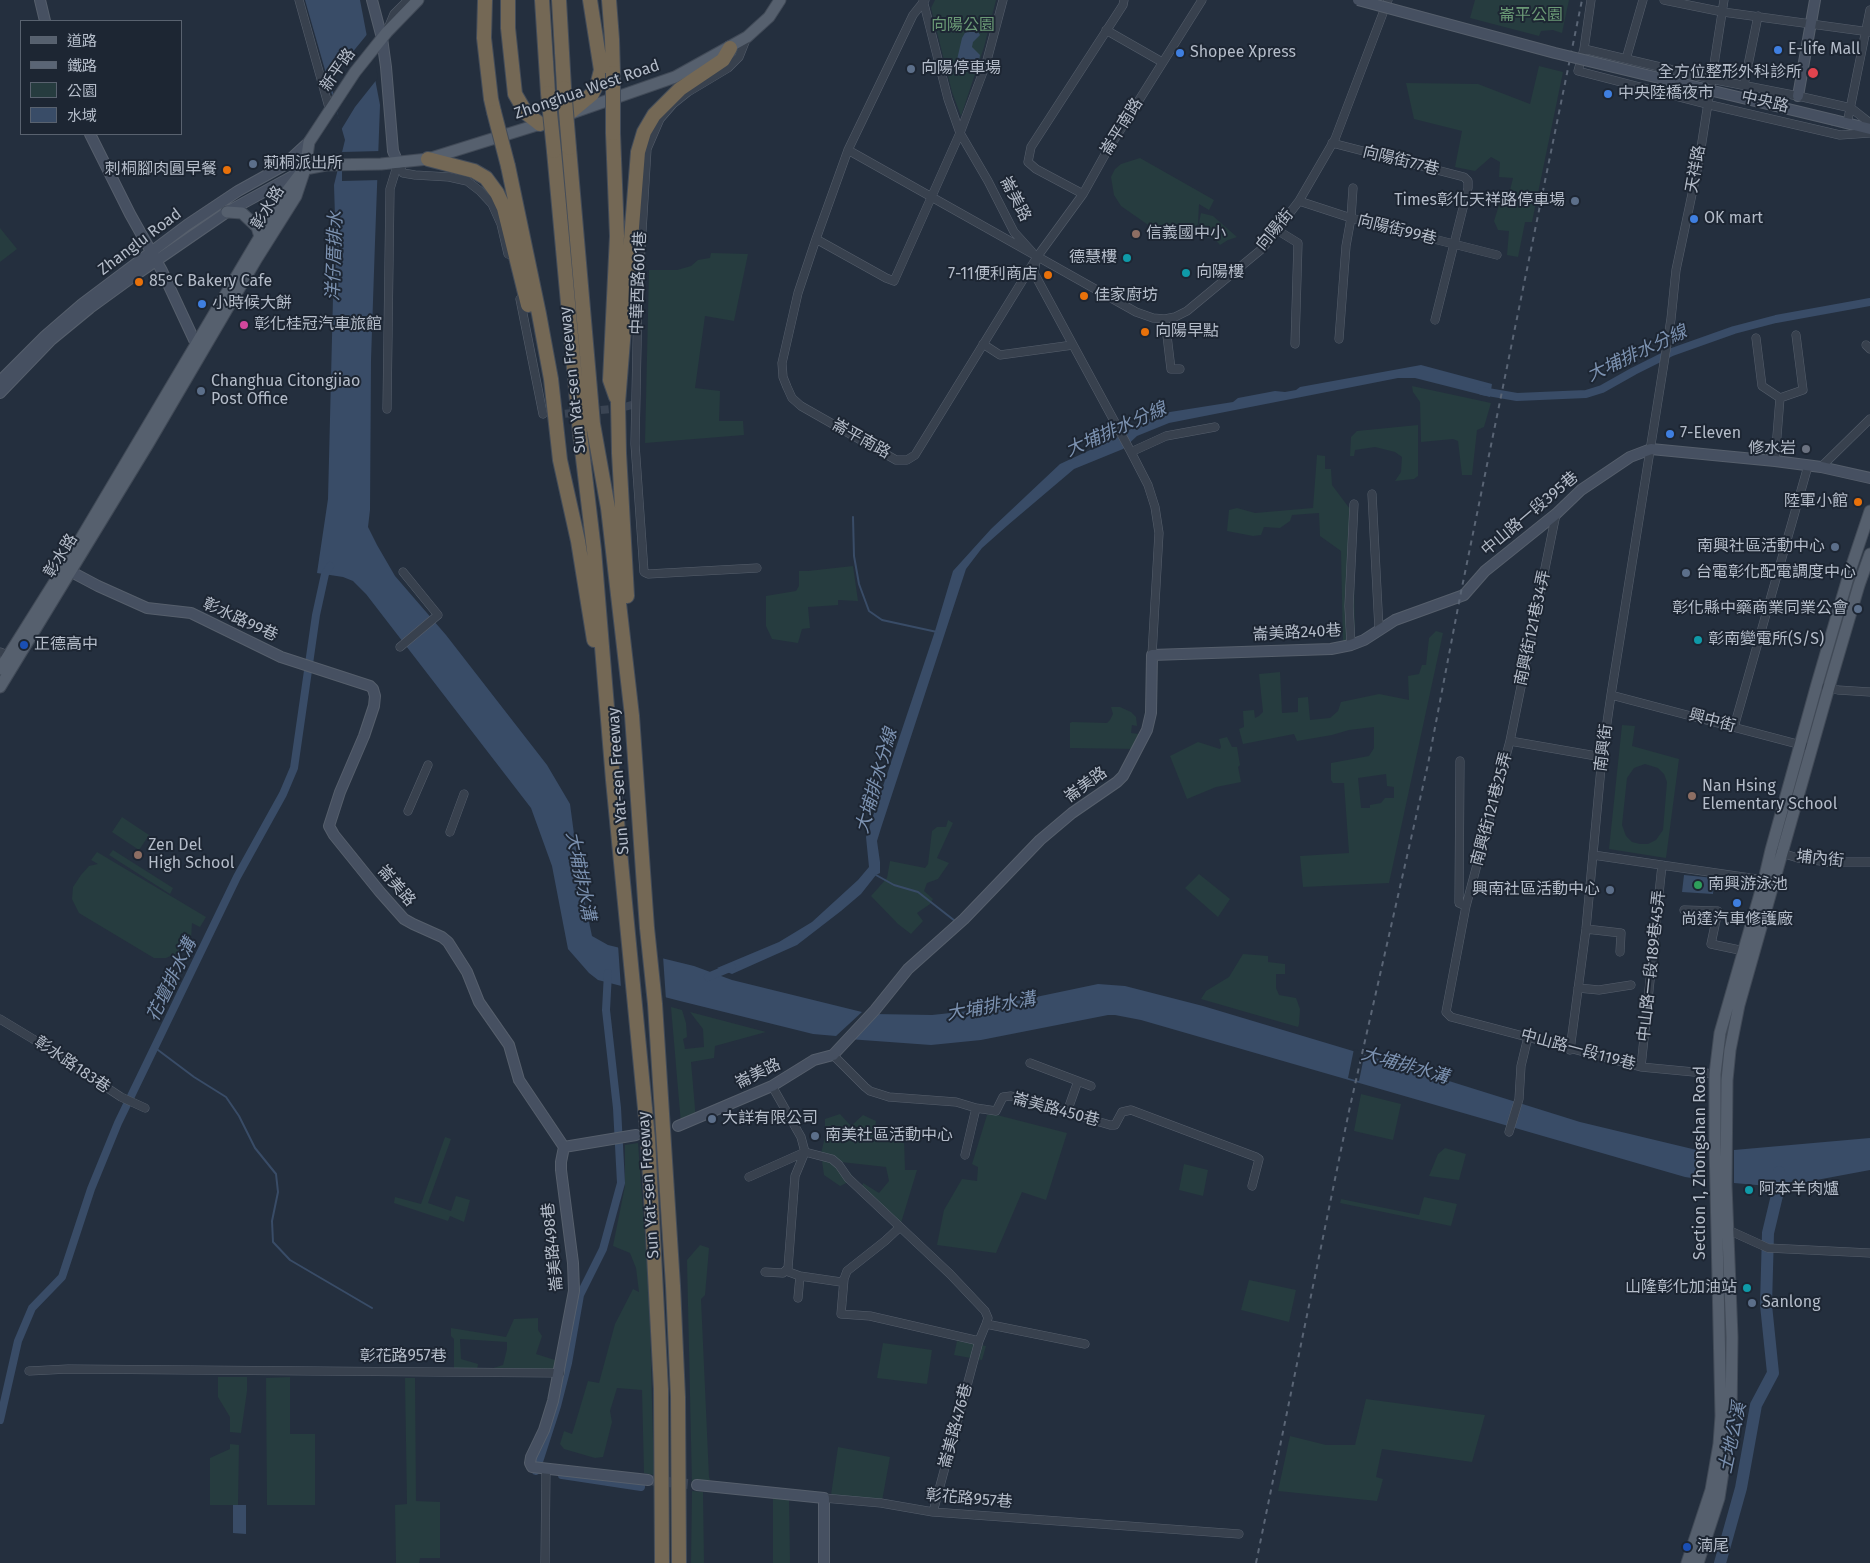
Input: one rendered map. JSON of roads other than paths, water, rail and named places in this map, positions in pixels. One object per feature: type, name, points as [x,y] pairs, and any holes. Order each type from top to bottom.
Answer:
[{"type":"highway","points":[[485,0],[484,38],[490,99],[508,166],[540,314],[551,379],[560,460]]},
{"type":"highway","points":[[508,0],[508,28],[515,94],[526,113],[540,124]]},
{"type":"highway","name":"Sun Yat-sen Freeway","points":[[542,0],[548,94],[572,364],[594,550],[648,1139],[661,1389],[662,1563]]},
{"type":"highway","name":"Sun Yat-sen Freeway","points":[[559,0],[564,88],[593,424],[608,508],[632,716],[647,928],[655,1004],[673,1286],[678,1407],[679,1563]]},
{"type":"highway","points":[[568,114],[592,94],[601,70],[590,0]]},
{"type":"highway","points":[[609,0],[612,39],[617,236],[610,380],[618,403]]},
{"type":"highway","points":[[632,716],[618,403],[638,152],[644,132],[654,115],[680,89],[723,60],[730,48]]},
{"type":"highway","points":[[428,159],[474,171],[486,178],[497,193],[504,208],[533,325],[552,428],[578,541],[597,661],[606,679]]},
{"type":"main road","name":"新平路","points":[[305,169],[310,142],[356,72],[384,35],[418,0]]},
{"type":"main road","name":"Zhonghua West Road","points":[[305,169],[330,165],[398,163],[428,159],[540,124],[675,77],[747,37],[770,17],[780,0]]},
{"type":"main road","name":"彰水路","points":[[199,348],[287,191],[305,169]]},
{"type":"main road","name":"彰水路","points":[[0,669],[67,569],[199,348],[296,196],[305,169]]},
{"type":"main road","points":[[227,212],[242,213],[257,227],[260,237]]},
{"type":"main road","name":"Section 1, Zhongshan Road","points":[[1726,1418],[1723,1228],[1721,1186],[1715,1144],[1715,1074],[1720,1033],[1817,684],[1850,571],[1870,511]]},
{"type":"main road","name":"Section 1, Zhongshan Road","points":[[1721,1186],[1727,1144],[1727,1080],[1730,1050],[1737,1014],[1811,749],[1859,585],[1870,554]]},
{"type":"main road","name":"彰水路","points":[[0,687],[8,655]]},
{"type":"main road","points":[[1687,1563],[1711,1490],[1719,1444],[1726,1418]]},
{"type":"main road","points":[[1698,1563],[1719,1498],[1726,1418]]},
{"type":"street","points":[[40,0],[45,20]]},
{"type":"street","points":[[299,0],[330,111]]},
{"type":"street","points":[[372,0],[384,35],[393,151],[404,173],[449,176],[468,181],[492,204],[501,224],[524,316],[543,414]]},
{"type":"street","points":[[384,35],[394,14],[408,0]]},
{"type":"street","points":[[816,239],[894,281],[960,133],[986,64],[1004,0]]},
{"type":"street","points":[[1083,194],[1036,169],[1028,162],[1031,147],[1123,5],[1124,0]]},
{"type":"street","name":"崙平南路","points":[[924,1],[913,15],[848,150],[798,293],[782,363],[783,377],[787,388],[792,398],[801,406],[896,460],[907,460],[915,454],[1037,257],[1083,194],[1107,151],[1202,0]]},
{"type":"street","name":"中央路","points":[[1358,0],[1555,53],[1870,129]]},
{"type":"street","name":"向陽街","points":[[1165,319],[1176,317],[1186,311],[1263,248],[1299,201],[1332,143],[1388,0]]},
{"type":"street","points":[[1584,49],[1591,0]]},
{"type":"street","points":[[1626,59],[1643,0]]},
{"type":"street","points":[[1664,0],[1723,12],[1868,32]]},
{"type":"street","name":"天祥路","points":[[1651,449],[1676,270],[1698,161],[1724,0]]},
{"type":"street","points":[[1798,96],[1816,0]]},
{"type":"street","name":"崙美路","points":[[924,1],[948,99],[960,133],[988,180],[1014,232],[1037,257]]},
{"type":"street","points":[[1848,124],[1868,32],[1870,10]]},
{"type":"street","points":[[1744,86],[1758,16]]},
{"type":"street","points":[[1106,30],[1162,62]]},
{"type":"street","name":"中華西路601巷","points":[[747,37],[739,57],[728,68],[688,92],[673,104],[660,119],[647,149],[638,297],[635,444],[644,572],[648,574],[757,568]]},
{"type":"street","name":"中央路","points":[[1870,123],[1851,108],[1711,79],[1584,49],[1578,71],[1706,104],[1840,135],[1870,133]]},
{"type":"street","points":[[91,135],[199,348]]},
{"type":"street","name":"Zhanglu Road","points":[[0,393],[51,340],[153,257],[187,225],[223,200],[283,166],[310,142]]},
{"type":"street","name":"向陽街77巷","points":[[1332,143],[1464,177],[1468,182],[1468,188],[1453,243]]},
{"type":"street","points":[[848,150],[1136,312],[1153,318],[1165,319],[1171,368],[1180,369]]},
{"type":"street","points":[[387,409],[390,188],[398,163]]},
{"type":"street","name":"Zhanglu Road","points":[[0,381],[39,342],[82,304],[153,257],[227,212],[305,169]]},
{"type":"street","points":[[1339,339],[1346,246],[1351,218],[1353,188]]},
{"type":"street","name":"向陽街99巷","points":[[1299,201],[1351,218],[1497,255]]},
{"type":"street","points":[[1277,230],[1298,243],[1295,344]]},
{"type":"street","points":[[1435,320],[1453,243]]},
{"type":"street","points":[[983,344],[1000,355],[1073,345],[1034,273],[1037,257]]},
{"type":"street","points":[[1780,398],[1802,390],[1796,335]]},
{"type":"street","points":[[1756,338],[1762,386],[1780,398]]},
{"type":"street","name":"崙美路","points":[[678,1126],[772,1086],[814,1060],[832,1055],[872,1014],[908,969],[964,919],[1040,840],[1072,813],[1123,776],[1147,730],[1151,713],[1152,654],[1159,533],[1155,507],[1148,485],[1073,345]]},
{"type":"street","points":[[1775,461],[1780,398]]},
{"type":"street","points":[[1821,467],[1870,420]]},
{"type":"street","points":[[1131,452],[1166,436],[1215,427]]},
{"type":"street","points":[[1651,449],[1821,467],[1870,478]]},
{"type":"street","name":"中山路一段395巷","points":[[1434,606],[1464,595],[1485,571],[1556,514],[1581,490],[1630,457],[1651,449]]},
{"type":"street","name":"南興街","points":[[1570,1050],[1586,929],[1602,756],[1651,449]]},
{"type":"street","points":[[1734,727],[1808,466]]},
{"type":"street","points":[[1372,494],[1379,629]]},
{"type":"street","points":[[1351,645],[1349,606],[1354,504]]},
{"type":"street","name":"南興街121巷34弄","points":[[1510,741],[1556,514]]},
{"type":"street","name":"彰水路99巷","points":[[67,569],[98,586],[147,608],[191,613],[311,667]]},
{"type":"street","points":[[402,645],[438,615],[403,572]]},
{"type":"street","name":"崙美路240巷","points":[[1152,654],[1331,649],[1364,640],[1395,620],[1434,606]]},
{"type":"street","name":"崙美路","points":[[311,667],[370,686],[375,696],[374,706],[364,736],[340,792],[329,826],[334,835],[404,919],[442,937],[448,942],[467,972],[480,1002],[509,1046],[519,1080],[564,1147]]},
{"type":"street","points":[[1817,684],[1838,690],[1870,692]]},
{"type":"street","name":"興中街","points":[[1611,695],[1800,744],[1811,749]]},
{"type":"street","points":[[1510,741],[1602,756]]},
{"type":"street","name":"南興街121巷25弄","points":[[1446,1012],[1466,906],[1510,741]]},
{"type":"street","name":"南興街121巷25弄","points":[[1460,761],[1459,903],[1466,906]]},
{"type":"street","points":[[408,811],[428,764]]},
{"type":"street","points":[[450,832],[464,794]]},
{"type":"street","name":"埔內街","points":[[1770,850],[1798,858],[1828,862],[1870,862]]},
{"type":"street","points":[[1592,855],[1764,880]]},
{"type":"street","name":"中山路一段189巷45弄","points":[[1641,1067],[1662,865]]},
{"type":"street","points":[[1684,910],[1718,911],[1712,944],[1744,951]]},
{"type":"street","points":[[1586,929],[1621,934],[1620,952]]},
{"type":"street","points":[[1578,988],[1599,990],[1631,985]]},
{"type":"street","name":"中山路一段119巷","points":[[1446,1012],[1450,1018],[1641,1067],[1715,1074]]},
{"type":"street","name":"彰水路183巷","points":[[0,1019],[121,1097],[144,1108]]},
{"type":"street","points":[[1510,1130],[1519,1099],[1521,1066],[1528,1037]]},
{"type":"street","name":"崙美路450巷","points":[[832,1055],[870,1091],[889,1097],[956,1102],[996,1111],[1003,1097],[1007,1095],[1110,1125],[1115,1125],[1122,1112],[1131,1110],[1260,1159],[1252,1186]]},
{"type":"street","points":[[1030,1063],[1091,1086]]},
{"type":"street","points":[[1067,1112],[1078,1081]]},
{"type":"street","points":[[772,1086],[800,1137],[805,1152],[795,1176],[786,1271]]},
{"type":"street","points":[[965,1156],[976,1108]]},
{"type":"street","points":[[564,1147],[631,1136]]},
{"type":"street","name":"崙美路498巷","points":[[560,1373],[574,1291],[573,1263],[561,1170],[564,1147]]},
{"type":"street","points":[[749,1177],[805,1152],[832,1159],[839,1164],[848,1178],[950,1274],[985,1311],[988,1318],[986,1324],[1085,1344]]},
{"type":"street","points":[[900,1227],[847,1271],[844,1279],[841,1314],[870,1316],[979,1341]]},
{"type":"street","points":[[1723,1228],[1768,1248],[1870,1252]]},
{"type":"street","points":[[765,1272],[784,1273],[786,1271],[800,1276],[841,1282],[844,1279]]},
{"type":"street","points":[[798,1298],[800,1276]]},
{"type":"street","name":"崙美路476巷","points":[[933,1512],[979,1341],[986,1324]]},
{"type":"street","name":"彰花路957巷","points":[[28,1371],[68,1369],[560,1373]]},
{"type":"street","points":[[560,1373],[554,1401],[544,1430],[530,1457],[532,1466],[648,1480]]},
{"type":"street","points":[[546,1468],[546,1563]]},
{"type":"street","name":"彰花路957巷","points":[[696,1485],[881,1504],[933,1512],[1239,1534]]},
{"type":"street","points":[[824,1498],[824,1563]]},
{"type":"water","name":"洋仔厝排水","points":[[305,0],[360,0],[380,105],[371,360],[370,510],[368,527],[377,545],[395,576],[446,635],[547,765],[570,804],[580,879],[592,936],[608,945],[694,966],[732,980],[862,1012],[836,1036],[813,1034],[680,1001],[598,980],[589,973],[568,949],[552,866],[531,808],[366,594],[353,581],[343,577],[317,573],[328,499],[335,217],[334,185],[345,140]]},
{"type":"water","points":[[973,24],[980,35],[973,42],[972,47],[980,55],[979,61],[975,66],[969,68],[956,64],[962,38]]},
{"type":"water","points":[[1421,365],[1492,384],[1490,397],[1415,378],[1398,378],[1169,423],[1137,436],[1123,449],[1074,469],[1008,525],[982,548],[966,569],[877,841],[880,873],[876,875],[861,894],[797,945],[732,974],[717,968],[779,942],[812,922],[858,880],[869,867],[866,837],[935,631],[953,571],[991,529],[1060,464],[1116,438],[1146,420],[1170,412],[1233,402],[1238,398],[1275,391],[1285,392],[1296,390],[1300,387]]},
{"type":"water","name":"南興游泳池","points":[[1684,875],[1714,878],[1713,894],[1682,892]]},
{"type":"water","name":"大埔排水溝","points":[[1098,984],[1125,986],[1203,1006],[1580,1122],[1705,1152],[1705,1180],[1685,1177],[1141,1020],[1115,1015],[981,1040],[931,1045],[848,1039],[874,1014],[932,1015],[969,1011]]},
{"type":"water","points":[[1870,1138],[1870,1170],[1779,1187],[1734,1183],[1734,1150]]},
{"type":"water","points":[[233,1505],[246,1505],[246,1534],[233,1533]]},
{"type":"waterway","name":"大埔排水分線","points":[[1482,391],[1517,397],[1586,394],[1602,389],[1672,352],[1734,330],[1776,319],[1870,302]]},
{"type":"waterway","points":[[853,517],[854,556],[859,584],[869,611],[882,620],[937,632]]},
{"type":"waterway","name":"花壇排水溝","points":[[0,1420],[18,1341],[32,1308],[62,1277],[91,1189],[118,1123],[237,877],[283,794],[294,768],[316,615],[325,574],[330,566]]},
{"type":"waterway","points":[[876,875],[894,885],[918,892],[955,921]]},
{"type":"waterway","name":"大埔排水分線","points":[[708,977],[732,967]]},
{"type":"waterway","points":[[536,1471],[557,1406],[568,1363],[580,1295],[603,1249],[621,1183],[617,1108],[606,1010],[608,973]]},
{"type":"waterway","points":[[154,1047],[194,1077],[226,1097],[239,1116],[255,1148],[276,1174],[278,1192],[272,1221],[273,1242],[290,1260],[372,1308]]},
{"type":"waterway","name":"土地公溪","points":[[1720,1563],[1741,1488],[1756,1405],[1773,1373],[1766,1305],[1768,1233],[1779,1187],[1779,1172]]},
{"type":"waterway","points":[[562,1475],[641,1487]]},
{"type":"tunnel","points":[[553,415],[621,408],[635,404]]},
{"type":"tunnel","points":[[648,1480],[697,1485]]},
{"type":"railway","points":[[1256,1563],[1349,1111],[1428,764],[1460,597],[1582,0]]},
{"type":"place","name":"E-life Mall","points":[[1778,50]]},
{"type":"place","name":"Shopee Xpress","points":[[1180,53]]},
{"type":"place","name":"向陽停車場","points":[[911,69]]},
{"type":"place","name":"全方位整形外科診所","points":[[1813,73]]},
{"type":"place","name":"中央陸橋夜市","points":[[1608,94]]},
{"type":"place","name":"莿桐派出所","points":[[253,164]]},
{"type":"place","name":"刺桐腳肉圓早餐","points":[[227,170]]},
{"type":"place","name":"Times彰化天祥路停車場","points":[[1575,201]]},
{"type":"place","name":"OK mart","points":[[1694,219]]},
{"type":"place","name":"信義國中小","points":[[1136,234]]},
{"type":"place","name":"德慧樓","points":[[1127,258]]},
{"type":"place","name":"向陽樓","points":[[1186,273]]},
{"type":"place","name":"7-11便利商店","points":[[1048,275]]},
{"type":"place","name":"85°C Bakery Cafe","points":[[139,282]]},
{"type":"place","name":"佳家廚坊","points":[[1084,296]]},
{"type":"place","name":"小時候大餅","points":[[202,304]]},
{"type":"place","name":"彰化桂冠汽車旅館","points":[[244,325]]},
{"type":"place","name":"向陽早點","points":[[1145,332]]},
{"type":"place","name":"Changhua Citongjiao Post Office","points":[[201,391]]},
{"type":"place","name":"7-Eleven","points":[[1670,434]]},
{"type":"place","name":"修水岩","points":[[1806,449]]},
{"type":"place","name":"陸軍小館","points":[[1858,502]]},
{"type":"place","name":"南興社區活動中心","points":[[1835,547]]},
{"type":"place","name":"台電彰化配電調度中心","points":[[1686,573]]},
{"type":"place","name":"彰化縣中藥商業同業公會","points":[[1858,609]]},
{"type":"place","name":"彰南變電所(S/S)","points":[[1698,640]]},
{"type":"place","name":"正德高中","points":[[24,645]]},
{"type":"place","name":"Nan Hsing Elementary School","points":[[1692,796]]},
{"type":"place","name":"Zen Del High School","points":[[138,855]]},
{"type":"place","name":"南興游泳池","points":[[1698,885]]},
{"type":"place","name":"興南社區活動中心","points":[[1610,890]]},
{"type":"place","name":"尚達汽車修護廠","points":[[1737,903]]},
{"type":"place","name":"大詳有限公司","points":[[712,1119]]},
{"type":"place","name":"南美社區活動中心","points":[[815,1136]]},
{"type":"place","name":"阿本羊肉爐","points":[[1749,1190]]},
{"type":"place","name":"山隆彰化加油站","points":[[1747,1288]]},
{"type":"place","name":"Sanlong","points":[[1752,1303]]},
{"type":"place","name":"湳尾","points":[[1687,1547]]},
{"type":"park label","name":"崙平公園","points":[[1531,16]]},
{"type":"park label","name":"向陽公園","points":[[963,26]]}]
